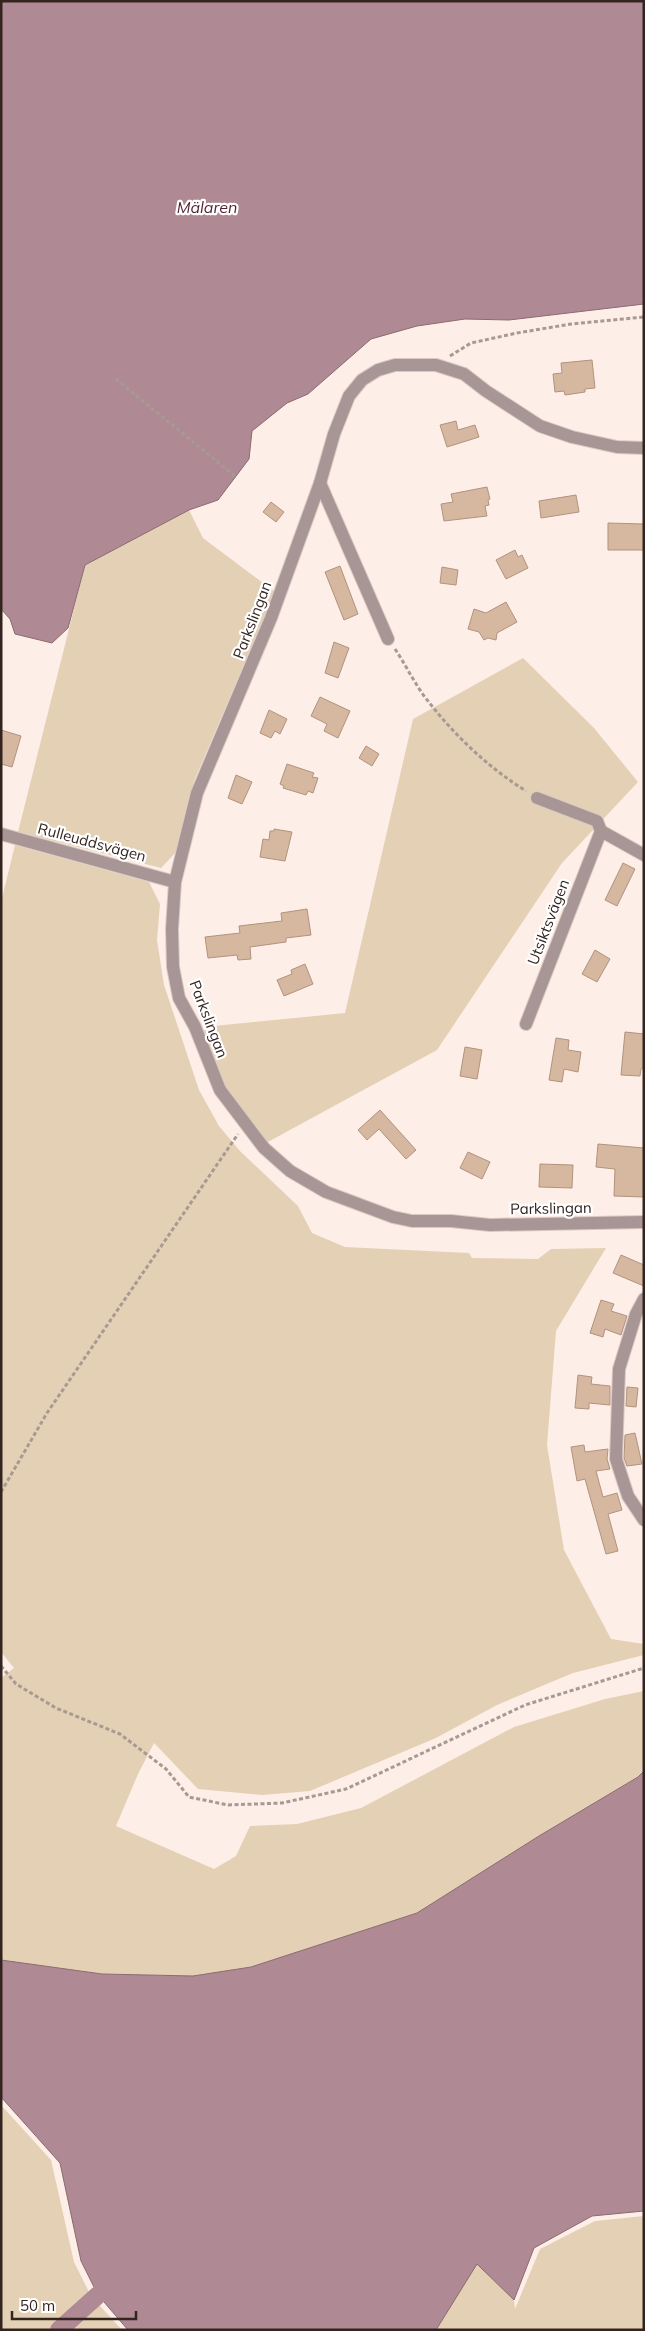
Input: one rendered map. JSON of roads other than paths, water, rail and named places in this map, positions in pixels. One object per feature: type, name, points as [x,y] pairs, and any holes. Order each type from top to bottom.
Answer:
[{"type":"street","name":"Parkslingan","points":[[644,448],[617,447],[572,437],[540,426],[492,395],[464,374],[436,365],[394,365],[378,370],[362,380],[350,396],[334,434],[320,483],[271,618],[197,793],[175,882],[172,913],[173,967],[179,998],[195,1027],[220,1090],[264,1148],[290,1171],[326,1192],[393,1217],[412,1221],[451,1221],[490,1225],[644,1222]]},
{"type":"street","points":[[320,483],[388,639]]},
{"type":"street","points":[[538,798],[597,821],[601,831],[644,855]]},
{"type":"street","name":"Utsiktsvägen","points":[[526,1024],[601,831]]},
{"type":"street","name":"Rulleuddsvägen","points":[[1,834],[175,882]]},
{"type":"street","points":[[644,1299],[636,1314],[620,1369],[616,1459],[628,1496],[644,1520]]},
{"type":"water","name":"Mälaren","points":[[1,1],[644,1],[644,304],[509,320],[465,319],[417,326],[371,339],[308,394],[287,403],[252,431],[249,459],[218,500],[189,510],[85,565],[68,628],[52,643],[15,634],[10,619],[1,609]]},
{"type":"water","points":[[644,1771],[644,2211],[592,2216],[534,2248],[514,2300],[477,2264],[436,2330],[128,2330],[98,2295],[81,2261],[60,2163],[1,2097],[1,1960],[102,1974],[193,1976],[251,1967],[417,1913],[539,1836],[638,1777]]},
{"type":"waterway","points":[[59,2330],[98,2295]]}]
